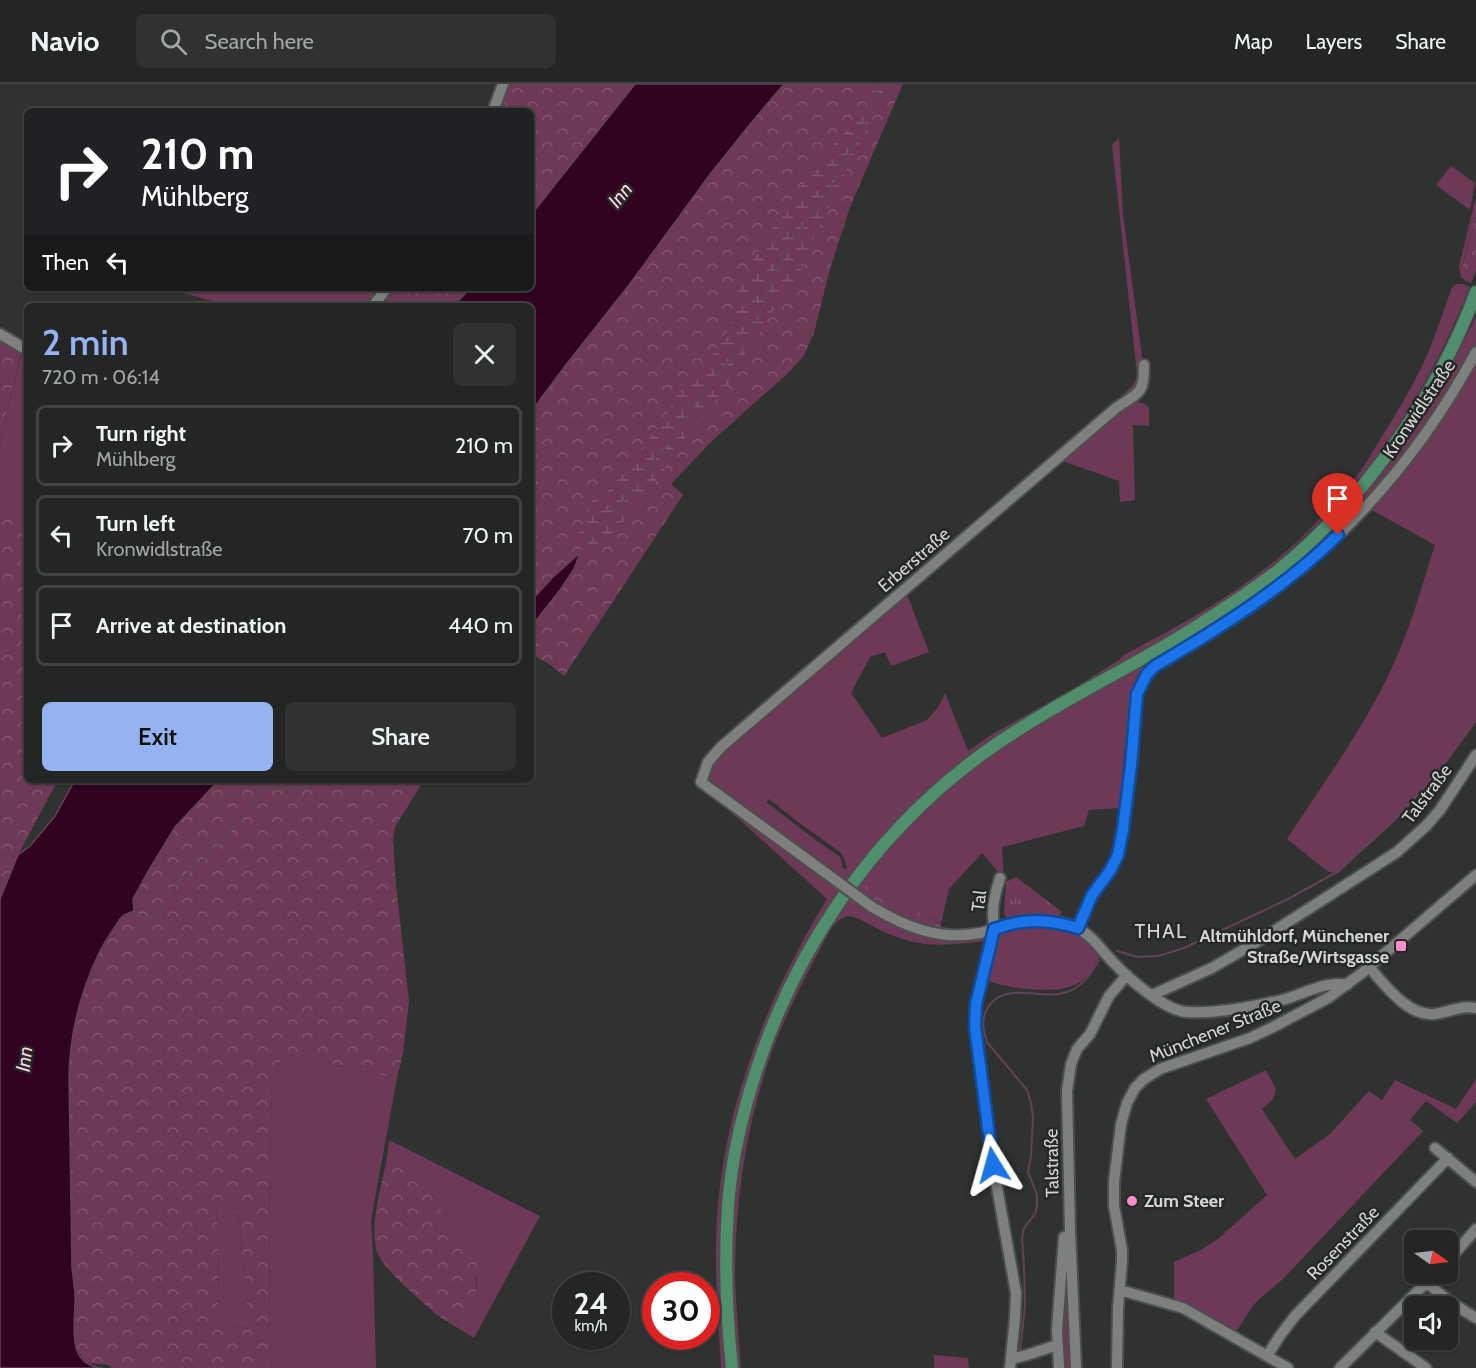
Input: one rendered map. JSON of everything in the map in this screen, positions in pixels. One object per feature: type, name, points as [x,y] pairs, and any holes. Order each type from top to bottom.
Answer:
[{"type":"main road","points":[[732,1368],[726,1257],[729,1191],[737,1143],[756,1071],[775,1018],[824,923],[879,848],[919,807],[963,769],[1024,726],[1232,604],[1279,570],[1318,534],[1356,493],[1405,428],[1447,357],[1476,292]]},
{"type":"street","points":[[494,108],[503,84]]},
{"type":"street","points":[[375,303],[385,291]]},
{"type":"street","points":[[0,334],[24,348]]},
{"type":"street","name":"Kronwidlstraße","points":[[1078,928],[1092,895],[1110,871],[1118,855],[1131,765],[1137,694],[1147,674],[1155,666],[1232,620],[1324,549],[1379,492],[1406,460],[1452,395],[1476,352]]},
{"type":"street","name":"Erberstraße","points":[[994,929],[965,935],[942,935],[909,927],[872,907],[701,782],[708,762],[721,747],[1116,408],[1138,395],[1144,381],[1144,365]]},
{"type":"street","name":"Talstraße","points":[[1152,995],[1212,968],[1260,940],[1397,852],[1440,810],[1476,755]]},
{"type":"street","name":"Münchener Straße","points":[[1117,1368],[1122,1250],[1114,1206],[1115,1176],[1121,1124],[1127,1103],[1135,1088],[1160,1069],[1250,1038],[1308,1009],[1347,985],[1476,875]]},
{"type":"street","name":"Tal","points":[[1000,878],[996,888],[992,921],[994,929],[976,1004],[975,1027],[993,1165],[1016,1293],[1011,1362]]},
{"type":"street","points":[[994,929],[1031,920],[1052,921],[1078,928],[1127,975],[1152,995],[1164,1004],[1185,1012],[1201,1012],[1281,1000],[1326,985],[1339,983],[1347,985]]},
{"type":"street","points":[[1369,967],[1401,1002],[1415,1011],[1434,1014],[1464,1007],[1476,1008]]},
{"type":"street","name":"Talstraße","points":[[1076,1368],[1067,1091],[1071,1064],[1077,1049],[1090,1034],[1108,996],[1127,975]]},
{"type":"street","points":[[1435,1148],[1472,1178],[1476,1166]]},
{"type":"street","name":"Rosenstraße","points":[[1267,1356],[1295,1316],[1448,1158]]},
{"type":"street","points":[[1458,1250],[1476,1229]]},
{"type":"street","points":[[1059,1368],[1058,1313],[1065,1232],[1070,1231]]},
{"type":"street","points":[[1340,1368],[1424,1284]]},
{"type":"street","points":[[1428,1284],[1449,1302],[1476,1318]]},
{"type":"street","points":[[1120,1290],[1183,1308],[1288,1368]]},
{"type":"street","points":[[1375,1332],[1426,1368]]},
{"type":"street","points":[[1011,1362],[1057,1345]]},
{"type":"green space","points":[[504,84],[635,84],[534,211],[534,108],[495,108]]},
{"type":"green space","points":[[784,84],[903,84],[850,207],[830,269],[814,333],[803,357],[713,440],[671,484],[683,495],[564,676],[534,656],[534,408],[751,123]]},
{"type":"green space","points":[[875,84],[885,84],[815,236],[794,289],[768,316],[732,381],[693,426],[671,460],[628,517],[603,543],[586,555],[576,541],[592,501],[611,489],[665,418],[682,385],[711,358],[734,319],[738,287],[762,244],[815,165],[861,115],[871,98]]},
{"type":"green space","points":[[1119,138],[1123,215],[1143,363],[1138,388],[1095,423],[1133,385],[1137,374],[1112,145]]},
{"type":"green space","points":[[1451,166],[1475,183],[1470,210],[1436,185]]},
{"type":"green space","points":[[1476,197],[1476,217],[1461,277],[1459,266]]},
{"type":"green space","points":[[1476,217],[1476,270],[1471,283],[1461,277],[1461,271]]},
{"type":"green space","points":[[1457,284],[1470,287],[1431,371],[1400,424],[1343,497],[1339,491],[1352,482],[1362,469],[1413,384],[1431,346],[1452,287]]},
{"type":"green space","points":[[176,291],[385,291],[375,303],[220,303]]},
{"type":"green space","points":[[385,291],[468,291],[456,303],[375,303]]},
{"type":"green space","points":[[1476,315],[1476,348],[1406,457],[1302,565],[1212,630],[1139,673],[1130,697],[1119,808],[1089,810],[1084,826],[1002,847],[1004,879],[982,853],[949,889],[941,923],[865,886],[861,893],[854,888],[882,853],[948,786],[1015,737],[1274,581],[1316,544],[1356,504],[1409,438],[1443,381]]},
{"type":"green space","points":[[0,334],[22,348],[2,432],[0,451]]},
{"type":"green space","points":[[22,350],[24,351],[24,521],[0,514],[2,432]]},
{"type":"green space","points":[[1476,355],[1476,722],[1435,778],[1395,821],[1337,874],[1327,871],[1287,839],[1347,749],[1387,678],[1408,627],[1435,545],[1368,508]]},
{"type":"green space","points":[[1135,401],[1149,408],[1149,426],[1133,425],[1135,500],[1120,502],[1119,481],[1060,460],[1123,405]]},
{"type":"green space","points":[[1336,500],[1339,502],[1285,555],[1244,588],[1183,629],[1083,686],[885,835],[851,875],[821,918],[797,959],[773,1009],[748,1078],[735,1128],[727,1368],[721,1368],[720,1272],[716,1272],[716,1245],[723,1163],[731,1123],[755,1045],[770,1008],[787,971],[827,899],[699,783],[710,785],[708,774],[714,761],[724,748],[906,592],[929,652],[891,666],[885,652],[870,657],[851,693],[882,738],[927,720],[939,706],[945,693],[968,751],[994,733],[1073,689],[1124,655],[1211,606],[1289,549]],"holes":[[[769,799],[840,852],[846,862],[846,870],[842,867],[839,856],[766,802]]]},
{"type":"green space","points":[[0,514],[24,521],[24,783],[56,783],[18,855],[0,899]]},
{"type":"green space","points":[[216,783],[422,783],[395,827],[393,840],[409,1002],[403,1053],[397,1078],[289,1055],[278,1063],[272,1078],[269,1220],[272,1368],[111,1368],[109,1365],[86,1363],[76,1348],[73,1327],[75,1298],[72,1268],[69,1051],[81,997],[99,954],[120,919],[133,911],[133,899],[175,827]],"holes":[[[222,1201],[234,1206],[239,1219],[248,1327],[231,1325],[218,1313],[219,1235],[216,1209]]]},
{"type":"green space","points":[[1016,877],[1062,912],[1057,919],[1006,917],[1004,913],[1006,882]]},
{"type":"green space","points":[[871,884],[941,923],[940,930],[910,923],[875,903],[861,893],[865,886]]},
{"type":"green space","points":[[849,896],[896,926],[986,937],[987,939],[986,941],[925,944],[902,939],[851,916],[843,918],[832,927],[799,989],[777,1038],[762,1081],[749,1136],[737,1220],[735,1289],[741,1368],[736,1368],[731,1273],[732,1221],[742,1144],[751,1106],[762,1068],[791,996],[808,962]]},
{"type":"green space","points":[[1035,923],[1064,928],[1088,939],[1100,955],[1084,979],[1075,985],[1052,990],[1025,989],[991,982],[987,976],[997,936],[1004,930]]},
{"type":"green space","points":[[289,1055],[397,1078],[371,1220],[376,1368],[272,1368],[269,1220],[272,1078],[278,1063]]},
{"type":"green space","points":[[1266,1070],[1276,1089],[1273,1099],[1262,1109],[1295,1159],[1330,1134],[1369,1091],[1382,1100],[1395,1080],[1456,1109],[1476,1079],[1476,1102],[1457,1123],[1426,1101],[1410,1120],[1423,1131],[1283,1279],[1259,1299],[1234,1335],[1174,1302],[1174,1262],[1201,1250],[1219,1238],[1267,1195],[1206,1099]]},
{"type":"green space","points":[[389,1140],[540,1216],[474,1338],[448,1322],[459,1321],[467,1313],[476,1294],[477,1278],[468,1240],[452,1225],[427,1185],[387,1158]]},
{"type":"green space","points":[[387,1158],[407,1166],[427,1185],[452,1225],[469,1240],[477,1255],[476,1294],[467,1313],[459,1321],[450,1322],[438,1316],[389,1270],[377,1251],[375,1217]]},
{"type":"green space","points":[[222,1200],[232,1204],[239,1219],[248,1327],[231,1325],[218,1313],[219,1235],[216,1209]]},
{"type":"green space","points":[[1066,1241],[1070,1323],[1067,1324],[1067,1333],[1069,1334],[1072,1368],[1062,1368],[1060,1347]]},
{"type":"green space","points":[[934,1355],[968,1358],[969,1368],[934,1368]]},
{"type":"water","name":"Inn","points":[[635,84],[784,84],[711,173],[629,285],[534,408],[534,303],[456,303],[468,291],[534,291],[534,211]]},
{"type":"water","points":[[580,553],[574,569],[534,623],[534,598]]},
{"type":"water","name":"Inn","points":[[73,783],[216,783],[175,827],[133,899],[134,911],[120,919],[103,945],[86,984],[74,1029],[69,1076],[74,1331],[77,1351],[82,1359],[91,1365],[103,1368],[0,1368],[0,899],[18,855],[30,846],[55,816]]},
{"type":"waterway","points":[[579,555],[606,519],[623,503],[635,482],[664,449],[721,369],[741,350],[756,326],[776,269],[799,232],[827,195],[868,117],[879,84]]},
{"type":"waterway","points":[[1117,951],[1138,957],[1158,956],[1184,948],[1288,899],[1337,872],[1393,821],[1434,777],[1476,720]]},
{"type":"waterway","points":[[134,911],[144,918],[154,916],[177,883],[213,850],[260,795],[268,790],[297,789],[318,783]]},
{"type":"waterway","points":[[1020,1353],[1025,1305],[1022,1237],[1024,1228],[1035,1214],[1037,1206],[1037,1195],[1028,1172],[1033,1117],[1027,1090],[987,1042],[984,1016],[988,1007],[1004,995],[1014,993],[1057,994],[1072,990],[1086,979],[1099,960]]},
{"type":"place","name":"Altmühldorf, Münchener Straße/Wirtsgasse","points":[[1401,946]]},
{"type":"place","name":"Zum Steer","points":[[1132,1201]]},
{"type":"district","name":"THAL","points":[[1161,931]]},
{"type":"route","points":[[993,1165],[975,1016],[994,929],[1031,920],[1052,921],[1078,928],[1092,895],[1110,871],[1118,855],[1131,765],[1137,694],[1147,674],[1155,666],[1232,620],[1305,565],[1338,535]]}]
